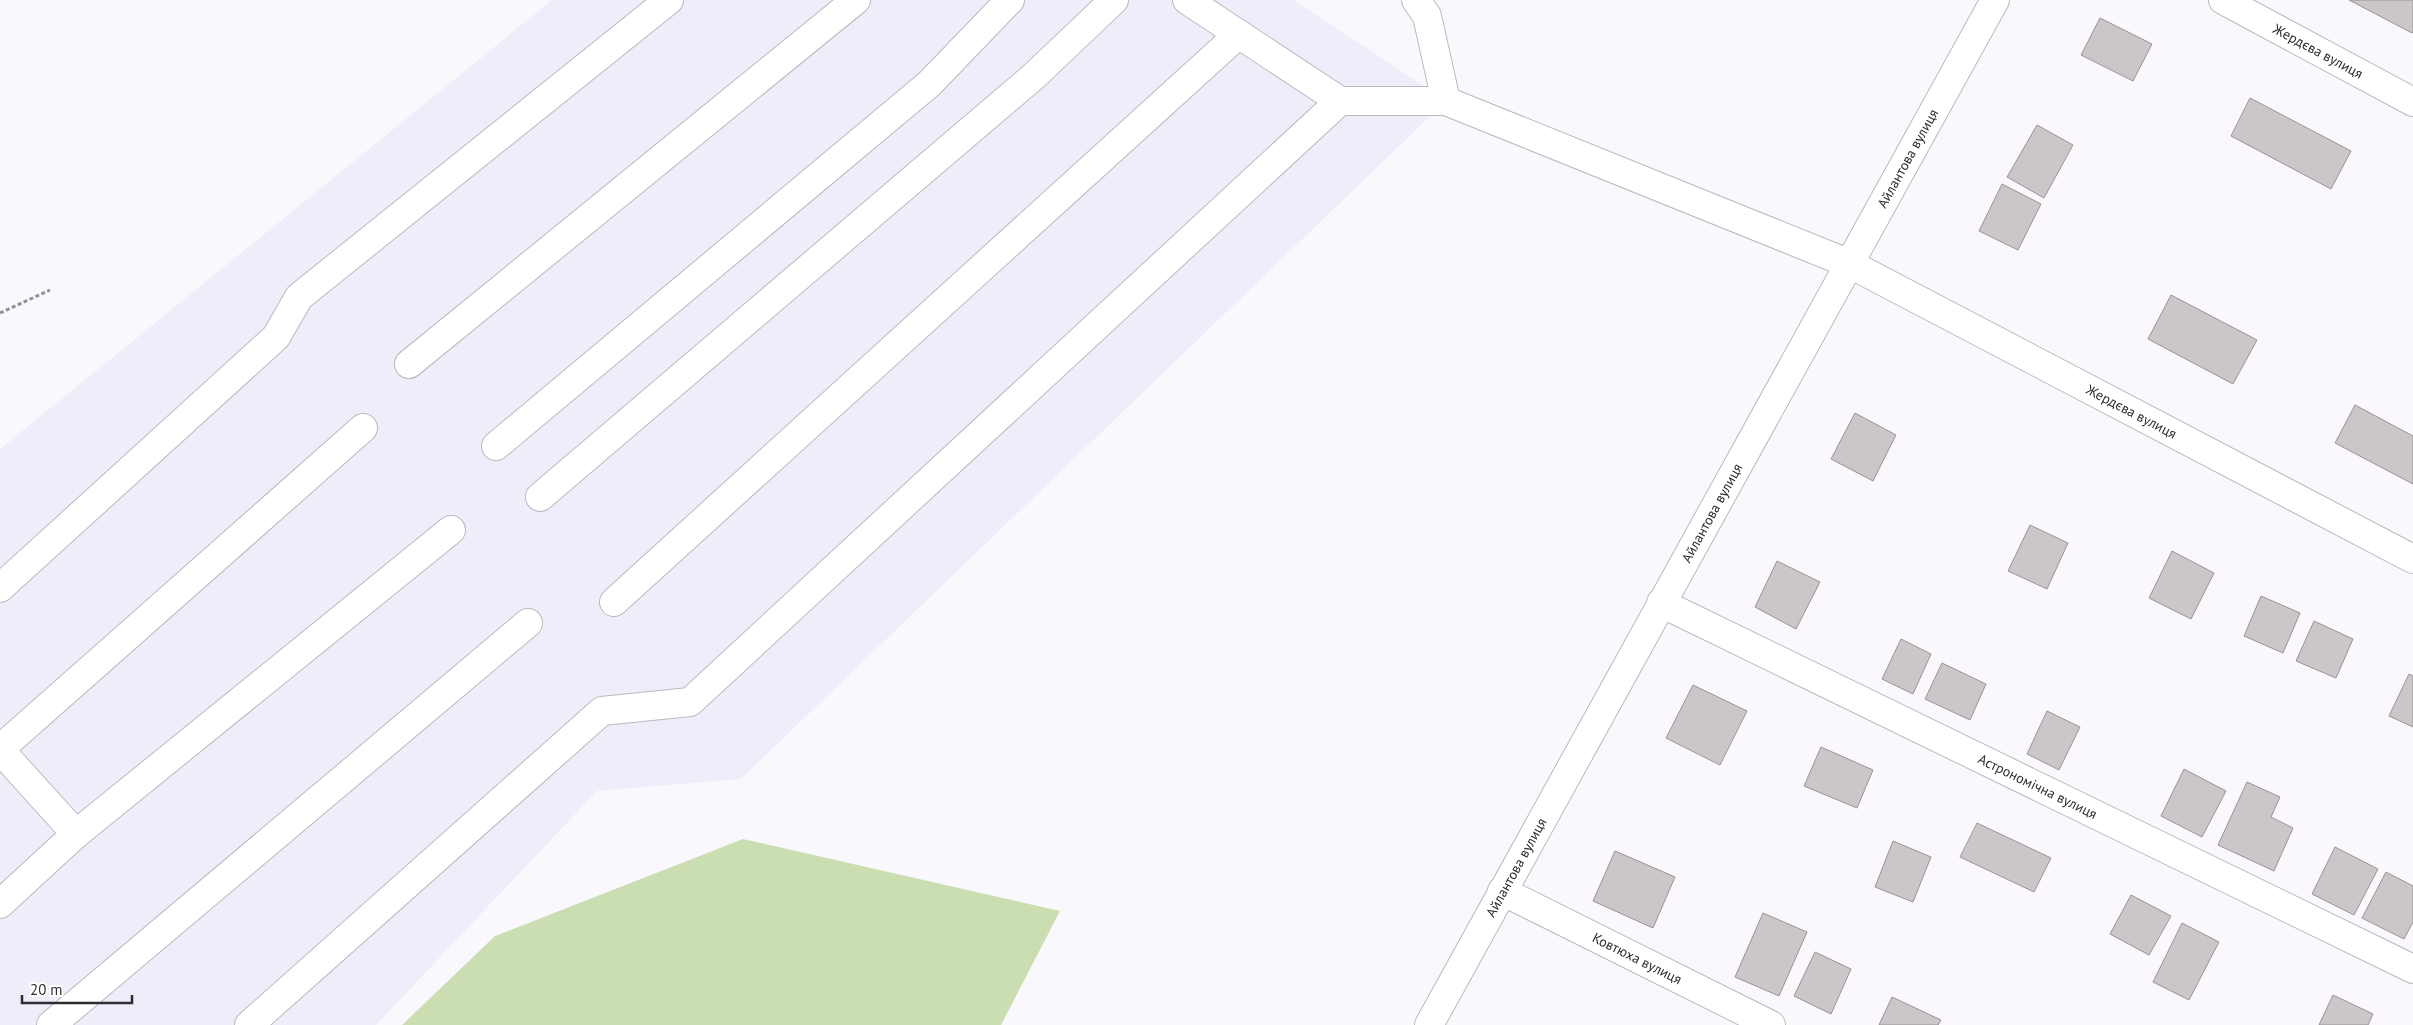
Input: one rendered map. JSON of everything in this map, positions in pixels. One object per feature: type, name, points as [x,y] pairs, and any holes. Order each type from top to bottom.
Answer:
[{"type":"street","points":[[0,588],[276,337],[299,298],[669,0]]},
{"type":"street","points":[[409,364],[856,0]]},
{"type":"street","points":[[496,446],[929,84],[1010,0]]},
{"type":"street","points":[[540,498],[1034,76],[1114,0]]},
{"type":"street","points":[[1187,0],[1340,100],[1446,101],[1427,16],[1416,0]]},
{"type":"street","name":"Айлантова вулиця","points":[[1429,1025],[1995,0]]},
{"type":"street","name":"Жердєва вулиця","points":[[2223,0],[2413,102]]},
{"type":"street","points":[[614,602],[1239,34]]},
{"type":"street","points":[[249,1025],[602,711],[690,702],[1340,100]]},
{"type":"street","name":"Жердєва вулиця","points":[[1446,101],[1850,264],[2413,559]]},
{"type":"street","points":[[76,834],[0,749],[363,428]]},
{"type":"street","points":[[1,901],[76,834],[451,530]]},
{"type":"street","name":"Астрономічна вулиця","points":[[1662,603],[2413,969]]},
{"type":"street","points":[[51,1025],[528,623]]},
{"type":"street","name":"Ковтюха вулиця","points":[[1502,892],[1771,1025]]},
{"type":"path","points":[[0,313],[50,290]]},
{"type":"shaded area","points":[[552,0],[1294,0],[1446,101],[741,779],[597,791],[376,1025],[0,1025],[0,449]]},
{"type":"green space","points":[[743,839],[1060,911],[1001,1025],[402,1025],[495,936]]},
{"type":"building","points":[[2349,0],[2413,0],[2413,32],[2412,33]]},
{"type":"building","points":[[2100,18],[2152,44],[2133,81],[2081,55]]},
{"type":"building","points":[[2250,98],[2351,151],[2331,189],[2231,136]]},
{"type":"building","points":[[2037,125],[2073,145],[2044,198],[2007,177]]},
{"type":"building","points":[[2002,184],[2041,204],[2018,250],[1979,231]]},
{"type":"building","points":[[2171,295],[2257,340],[2233,384],[2148,339]]},
{"type":"building","points":[[2355,405],[2413,436],[2413,484],[2335,443]]},
{"type":"building","points":[[1855,413],[1896,435],[1873,481],[1831,459]]},
{"type":"building","points":[[2030,525],[2068,543],[2047,589],[2008,571]]},
{"type":"building","points":[[2172,551],[2214,573],[2191,619],[2149,598]]},
{"type":"building","points":[[1777,561],[1820,582],[1796,629],[1755,607]]},
{"type":"building","points":[[2261,596],[2300,613],[2283,653],[2244,636]]},
{"type":"building","points":[[2314,621],[2353,639],[2336,678],[2296,661]]},
{"type":"building","points":[[1901,639],[1931,654],[1913,694],[1882,679]]},
{"type":"building","points":[[1942,663],[1986,684],[1970,720],[1925,699]]},
{"type":"building","points":[[2409,674],[2413,676],[2413,727],[2389,716]]},
{"type":"building","points":[[1693,685],[1747,711],[1720,765],[1666,738]]},
{"type":"building","points":[[2047,711],[2080,727],[2059,770],[2027,754]]},
{"type":"building","points":[[1821,747],[1873,770],[1857,808],[1804,786]]},
{"type":"building","points":[[2184,769],[2226,791],[2202,837],[2161,816]]},
{"type":"building","points":[[2247,782],[2280,797],[2271,817],[2293,828],[2274,871],[2218,845]]},
{"type":"building","points":[[1977,823],[2051,858],[2034,892],[1960,857]]},
{"type":"building","points":[[1893,841],[1931,857],[1913,902],[1875,887]]},
{"type":"building","points":[[2335,847],[2378,869],[2354,915],[2312,894]]},
{"type":"building","points":[[1615,851],[1675,877],[1653,928],[1593,901]]},
{"type":"building","points":[[2386,872],[2413,886],[2413,922],[2404,939],[2362,918]]},
{"type":"building","points":[[2131,895],[2171,916],[2149,955],[2110,934]]},
{"type":"building","points":[[1763,913],[1807,932],[1779,996],[1735,977]]},
{"type":"building","points":[[2182,923],[2219,942],[2189,1000],[2153,982]]},
{"type":"building","points":[[1815,952],[1851,969],[1831,1014],[1794,996]]},
{"type":"building","points":[[2333,995],[2373,1014],[2368,1025],[2319,1025]]},
{"type":"building","points":[[1892,997],[1941,1020],[1938,1025],[1879,1025]]}]
